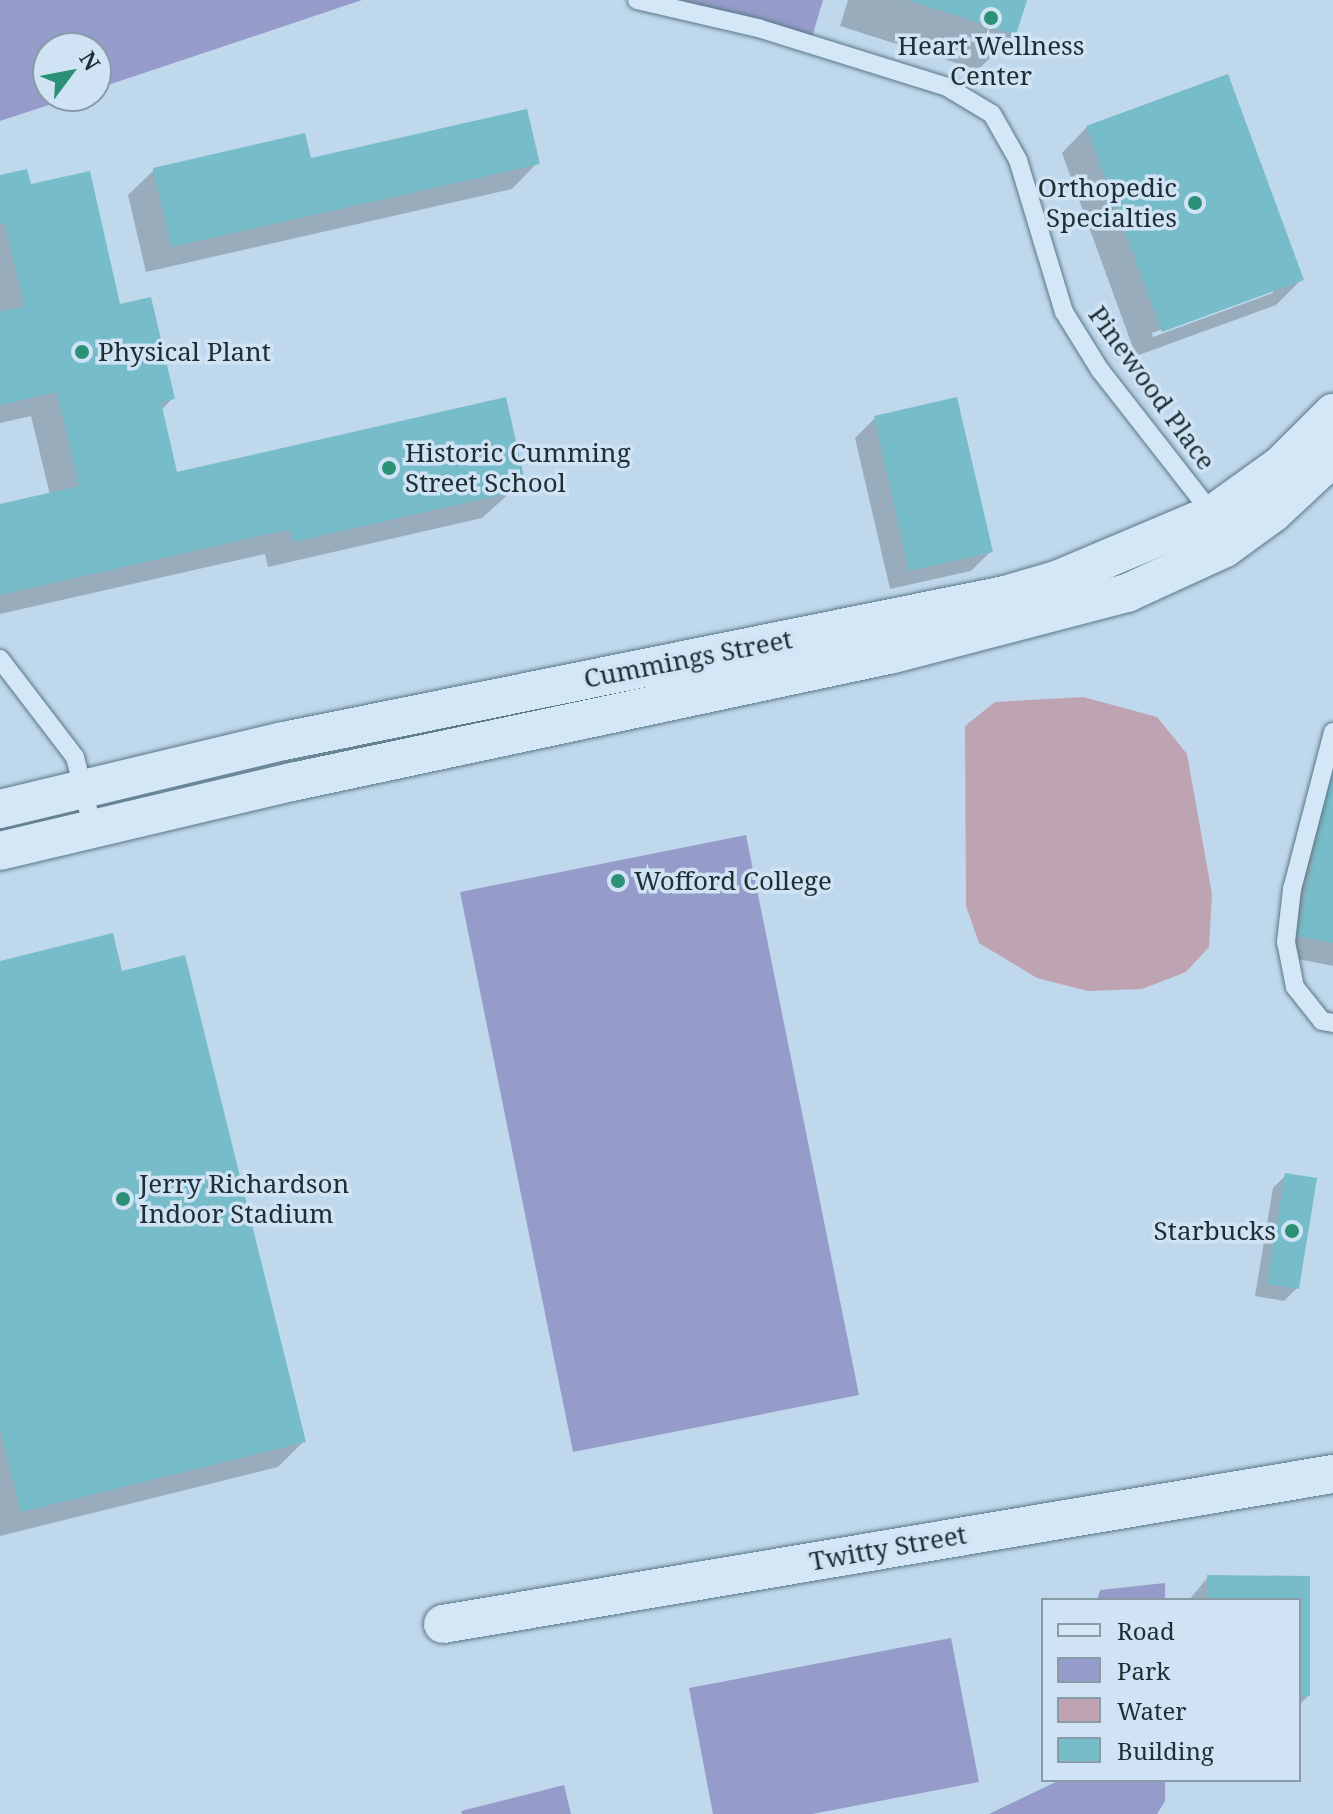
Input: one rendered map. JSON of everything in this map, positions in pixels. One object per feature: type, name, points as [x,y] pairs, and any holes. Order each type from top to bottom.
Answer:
[{"type":"street","name":"Cummings Street","points":[[0,851],[1036,620],[1155,582],[1224,527],[1333,413]]},
{"type":"street","name":"Cummings Street","points":[[0,809],[284,741],[1005,595],[1273,513],[1333,457]]},
{"type":"street","name":"Twitty Street","points":[[443,1624],[1333,1474]]},
{"type":"lane","name":"Pinewood Place","points":[[637,0],[758,28],[947,87],[992,114],[1018,160],[1051,281],[1070,322],[1100,370],[1224,527]]},
{"type":"lane","points":[[0,659],[60,732],[84,787],[93,829]]},
{"type":"lane","points":[[1333,732],[1292,889],[1286,942],[1295,987],[1322,1021],[1333,1023]]},
{"type":"green space","points":[[0,0],[362,0],[112,84],[112,32],[32,32],[32,110],[0,121]]},
{"type":"green space","points":[[651,0],[823,0],[810,44]]},
{"type":"green space","points":[[746,835],[859,1395],[573,1452],[460,892]]},
{"type":"green space","points":[[1165,1583],[1165,1598],[1098,1598],[1100,1590]]},
{"type":"green space","points":[[951,1638],[979,1782],[812,1814],[713,1814],[689,1688]]},
{"type":"green space","points":[[1056,1782],[1165,1782],[1165,1801],[1157,1814],[989,1814]]},
{"type":"green space","points":[[564,1785],[571,1814],[462,1814],[461,1811]]},
{"type":"water","points":[[1083,697],[1157,717],[1187,754],[1212,894],[1209,947],[1186,972],[1142,989],[1088,991],[1037,978],[979,943],[966,906],[965,726],[995,702]]},
{"type":"building","name":"Heart Wellness Center","points":[[908,0],[1027,0],[1016,35]]},
{"type":"building","name":"Orthopedic Specialties","points":[[1228,74],[1304,280],[1162,332],[1086,126]]},
{"type":"building","points":[[527,109],[540,164],[171,247],[153,168],[305,133],[311,158]]},
{"type":"building","name":"Physical Plant","points":[[27,169],[31,184],[90,171],[120,304],[151,297],[175,399],[161,402],[177,472],[506,397],[525,481],[508,485],[509,493],[293,542],[290,529],[0,595],[0,504],[79,486],[57,392],[0,405],[0,312],[24,306],[5,223],[0,224],[0,175]]},
{"type":"building","points":[[957,397],[993,552],[909,571],[874,416]]},
{"type":"building","points":[[1333,763],[1333,943],[1297,936]]},
{"type":"building","name":"Jerry Richardson Indoor Stadium","points":[[113,933],[122,971],[185,955],[306,1442],[21,1512],[0,1428],[0,961]]},
{"type":"building","name":"Starbucks","points":[[1285,1173],[1317,1178],[1299,1289],[1267,1284]]},
{"type":"building","points":[[1207,1575],[1310,1576],[1310,1696],[1301,1696],[1301,1598],[1207,1598]]},
{"type":"place","name":"Heart Wellness Center","points":[[991,18]]},
{"type":"place","name":"Orthopedic Specialties","points":[[1195,203]]},
{"type":"place","name":"Physical Plant","points":[[82,352]]},
{"type":"place","name":"Historic Cumming Street School","points":[[389,468]]},
{"type":"place","name":"Wofford College","points":[[618,881]]},
{"type":"place","name":"Jerry Richardson Indoor Stadium","points":[[123,1199]]},
{"type":"place","name":"Starbucks","points":[[1292,1231]]}]
